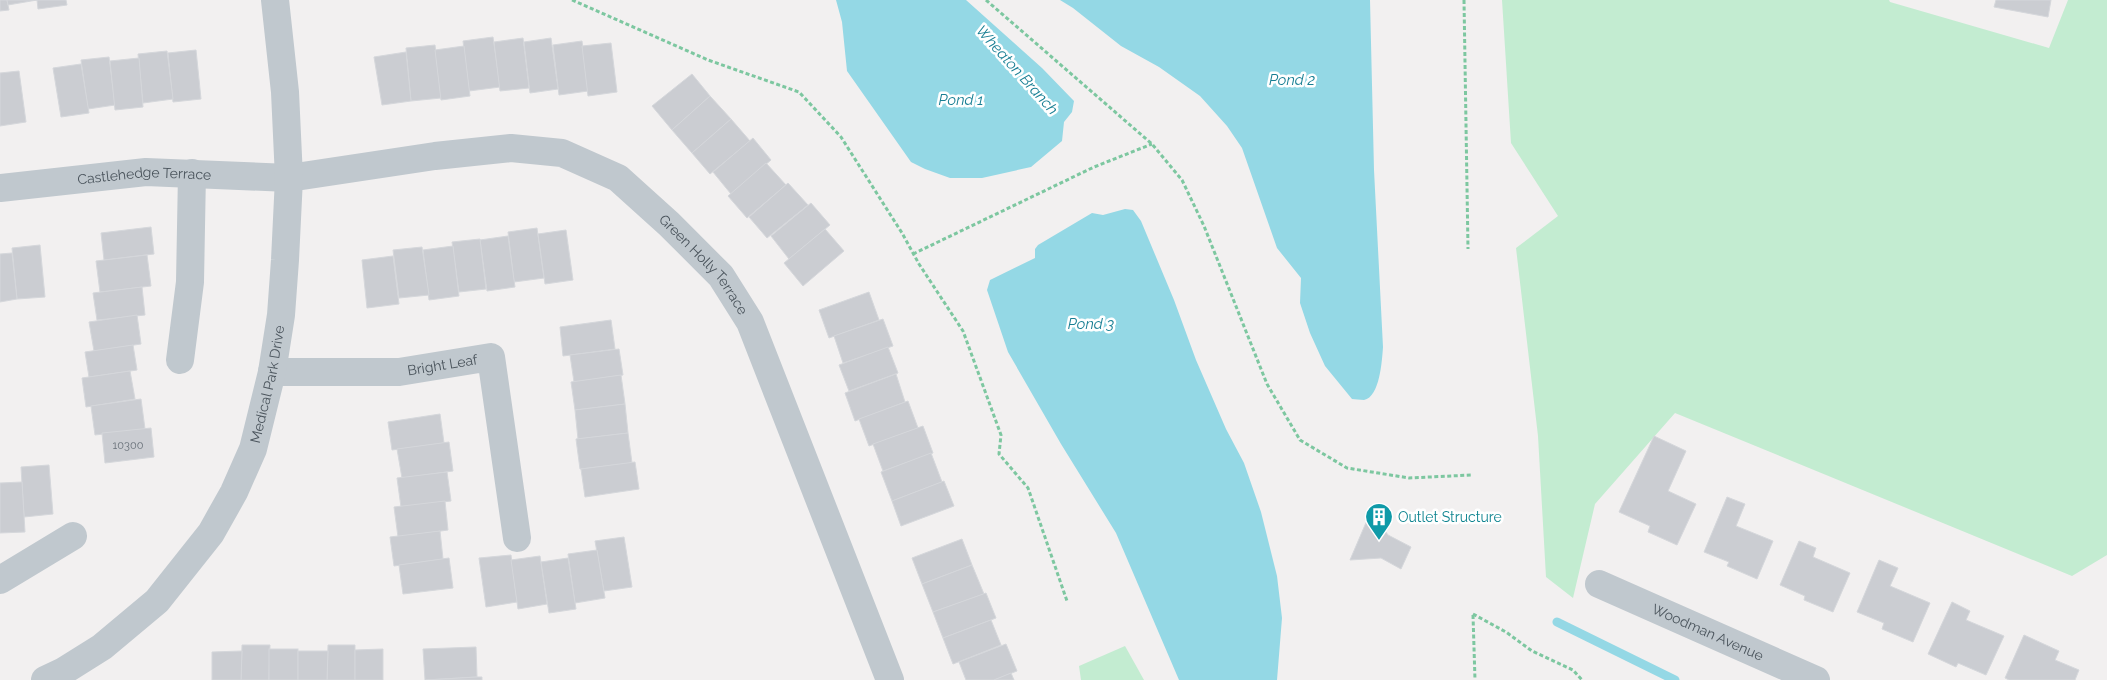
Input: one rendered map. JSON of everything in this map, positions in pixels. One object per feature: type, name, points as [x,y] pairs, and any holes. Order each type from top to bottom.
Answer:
[{"type":"street","name":"Medical Park Drive","points":[[45,680],[62,672],[102,647],[157,601],[210,532],[234,492],[253,449],[272,372],[281,315],[290,178],[285,92],[275,0]]},
{"type":"street","name":"Green Holly Terrace","points":[[290,178],[435,156],[511,148],[562,153],[618,178],[669,224],[721,276],[750,322],[890,680]]},
{"type":"street","name":"Castlehedge Terrace","points":[[0,188],[146,172],[290,178]]},
{"type":"street","points":[[180,360],[190,282],[192,173]]},
{"type":"street","name":"Bright Leaf","points":[[272,372],[399,372],[491,357],[517,538]]},
{"type":"street","points":[[0,580],[73,536]]},
{"type":"street","name":"Woodman Avenue","points":[[1599,584],[1816,680]]},
{"type":"path","points":[[572,0],[708,60],[799,92],[841,137],[963,331],[1001,435],[1000,454],[1028,488],[1067,601]]},
{"type":"path","points":[[986,0],[1152,144],[1182,180],[1204,226],[1266,384],[1300,440],[1347,468],[1409,478],[1471,475]]},
{"type":"path","points":[[1464,0],[1468,249]]},
{"type":"path","points":[[913,254],[1094,167],[1152,144]]},
{"type":"path","points":[[1475,680],[1473,614],[1506,632],[1532,652],[1573,670],[1582,680]]},
{"type":"green space","points":[[1502,0],[1889,0],[1890,2],[2049,48],[2068,0],[2107,0],[2107,555],[2072,576],[1675,413],[1595,504],[1573,598],[1546,577],[1538,436],[1516,248],[1558,216],[1511,143]]},
{"type":"green space","points":[[1125,646],[1144,680],[1081,680],[1079,666]]},
{"type":"water","name":"Pond 1","points":[[836,0],[966,0],[1042,68],[1074,101],[1072,112],[1064,122],[1062,141],[1031,167],[982,178],[950,178],[911,162],[847,71],[842,22]]},
{"type":"water","name":"Pond 2","points":[[1060,0],[1370,0],[1374,170],[1383,347],[1377,385],[1369,397],[1364,400],[1352,399],[1325,366],[1310,333],[1300,303],[1301,278],[1277,248],[1242,148],[1227,126],[1200,96],[1159,67],[1121,46]]},
{"type":"water","name":"Pond 3","points":[[1125,209],[1133,210],[1141,221],[1174,300],[1196,360],[1226,429],[1244,463],[1261,512],[1277,576],[1282,618],[1277,680],[1179,680],[1116,533],[1061,444],[1008,352],[987,290],[990,280],[1035,258],[1035,249],[1038,245],[1092,213],[1103,215]]},
{"type":"building","points":[[0,0],[7,0],[9,10],[0,11]]},
{"type":"building","points":[[7,0],[37,0],[8,5]]},
{"type":"building","points":[[37,0],[66,0],[67,5],[38,9]]},
{"type":"building","points":[[1996,0],[2051,0],[2048,17],[1994,7]]},
{"type":"building","points":[[493,37],[500,87],[469,91],[463,41]]},
{"type":"building","points":[[523,38],[529,88],[500,91],[494,42]]},
{"type":"building","points":[[551,38],[558,89],[530,93],[524,42]]},
{"type":"building","points":[[582,41],[588,91],[559,95],[553,45]]},
{"type":"building","points":[[611,43],[617,92],[588,96],[582,46]]},
{"type":"building","points":[[435,45],[441,98],[411,101],[406,48]]},
{"type":"building","points":[[464,46],[470,96],[441,100],[435,50]]},
{"type":"building","points":[[196,50],[201,99],[173,102],[168,53]]},
{"type":"building","points":[[167,51],[173,99],[143,103],[138,54]]},
{"type":"building","points":[[406,52],[411,101],[382,105],[374,57]]},
{"type":"building","points":[[109,57],[115,105],[88,109],[81,60]]},
{"type":"building","points":[[139,58],[143,107],[115,110],[110,61]]},
{"type":"building","points":[[81,64],[89,113],[61,117],[53,68]]},
{"type":"building","points":[[19,71],[26,122],[0,126],[0,73]]},
{"type":"building","points":[[692,74],[710,96],[672,130],[652,106]]},
{"type":"building","points":[[710,96],[731,119],[692,153],[672,130]]},
{"type":"building","points":[[731,119],[750,141],[710,174],[692,153]]},
{"type":"building","points":[[753,138],[771,160],[731,194],[713,172]]},
{"type":"building","points":[[766,163],[786,185],[747,218],[728,196]]},
{"type":"building","points":[[788,183],[808,205],[767,238],[749,217]]},
{"type":"building","points":[[811,203],[830,225],[789,259],[771,236]]},
{"type":"building","points":[[151,227],[154,254],[104,260],[101,233]]},
{"type":"building","points":[[537,228],[544,278],[514,282],[508,232]]},
{"type":"building","points":[[825,229],[844,251],[803,286],[784,263]]},
{"type":"building","points":[[566,230],[573,280],[545,284],[538,234]]},
{"type":"building","points":[[508,236],[515,287],[487,291],[480,240]]},
{"type":"building","points":[[480,239],[486,289],[459,292],[452,242]]},
{"type":"building","points":[[40,245],[45,297],[17,299],[12,248]]},
{"type":"building","points":[[453,246],[459,296],[429,300],[423,250]]},
{"type":"building","points":[[422,247],[429,295],[399,298],[393,250]]},
{"type":"building","points":[[12,253],[17,299],[0,302],[0,254]]},
{"type":"building","points":[[147,255],[151,286],[100,292],[96,261]]},
{"type":"building","points":[[393,256],[399,304],[367,308],[362,260]]},
{"type":"building","points":[[142,287],[145,315],[97,320],[93,293]]},
{"type":"building","points":[[869,292],[879,320],[829,338],[819,310]]},
{"type":"building","points":[[137,315],[141,344],[94,351],[89,322]]},
{"type":"building","points":[[883,319],[893,346],[843,363],[834,336]]},
{"type":"building","points":[[611,320],[615,349],[563,356],[560,327]]},
{"type":"building","points":[[133,345],[137,370],[89,377],[85,352]]},
{"type":"building","points":[[888,347],[898,373],[849,391],[839,365]]},
{"type":"building","points":[[619,349],[623,375],[574,382],[570,355]]},
{"type":"building","points":[[130,371],[135,399],[86,407],[82,378]]},
{"type":"building","points":[[896,374],[905,402],[855,421],[845,393]]},
{"type":"building","points":[[621,375],[625,404],[575,410],[571,382]]},
{"type":"building","points":[[141,399],[145,429],[95,435],[91,406]]},
{"type":"building","points":[[908,401],[918,428],[869,446],[859,419]]},
{"type":"building","points":[[625,404],[628,433],[578,439],[575,410]]},
{"type":"building","points":[[440,414],[444,443],[392,450],[388,422]]},
{"type":"building","points":[[923,426],[933,453],[883,471],[873,444]]},
{"type":"building","points":[[151,428],[154,457],[105,463],[102,433]]},
{"type":"building","points":[[628,433],[632,463],[580,469],[576,439]]},
{"type":"building","points":[[1654,436],[1686,451],[1668,491],[1696,504],[1677,545],[1648,532],[1650,526],[1619,512]]},
{"type":"building","points":[[449,442],[453,471],[402,478],[397,449]]},
{"type":"building","points":[[931,453],[942,482],[892,501],[881,472]]},
{"type":"building","points":[[635,462],[639,489],[585,497],[581,469]]},
{"type":"building","points":[[49,465],[53,514],[24,517],[21,467]]},
{"type":"building","points":[[447,472],[451,501],[401,507],[397,478]]},
{"type":"building","points":[[944,481],[954,506],[901,526],[892,501]]},
{"type":"building","points":[[22,482],[25,532],[0,533],[0,483]]},
{"type":"building","points":[[1727,497],[1745,504],[1736,526],[1773,541],[1757,579],[1727,566],[1729,562],[1704,552]]},
{"type":"building","points":[[445,501],[448,530],[398,537],[394,507]]},
{"type":"building","name":"Outlet Structure","points":[[1371,511],[1388,535],[1411,547],[1401,569],[1381,558],[1350,560]]},
{"type":"building","points":[[440,531],[443,559],[394,566],[390,537]]},
{"type":"building","points":[[624,537],[632,587],[604,591],[595,541]]},
{"type":"building","points":[[962,539],[972,565],[922,584],[912,558]]},
{"type":"building","points":[[1799,541],[1816,548],[1813,557],[1850,573],[1833,612],[1804,600],[1805,596],[1780,585]]},
{"type":"building","points":[[597,550],[605,598],[575,603],[568,554]]},
{"type":"building","points":[[511,555],[517,602],[486,607],[479,558]]},
{"type":"building","points":[[540,556],[547,604],[518,609],[511,560]]},
{"type":"building","points":[[449,558],[453,588],[403,594],[399,565]]},
{"type":"building","points":[[568,558],[576,609],[549,613],[541,562]]},
{"type":"building","points":[[1879,560],[1898,568],[1890,586],[1930,603],[1913,642],[1882,629],[1884,623],[1857,612]]},
{"type":"building","points":[[972,565],[984,594],[933,612],[922,584]]},
{"type":"building","points":[[986,593],[996,618],[943,638],[933,612]]},
{"type":"building","points":[[1952,602],[1970,611],[1966,620],[2004,636],[1986,675],[1958,663],[1956,667],[1928,654]]},
{"type":"building","points":[[991,620],[1001,645],[953,664],[943,638]]},
{"type":"building","points":[[2024,635],[2059,651],[2055,660],[2079,670],[2075,680],[2009,680],[2005,678]]},
{"type":"building","points":[[1006,644],[1017,671],[994,680],[966,680],[959,662]]},
{"type":"building","points":[[242,645],[270,645],[269,680],[241,680]]},
{"type":"building","points":[[328,645],[355,645],[355,680],[327,680]]},
{"type":"building","points":[[476,647],[477,677],[425,680],[423,649]]},
{"type":"building","points":[[269,649],[298,649],[298,680],[269,680]]},
{"type":"building","points":[[383,649],[383,680],[355,680],[355,650]]},
{"type":"building","points":[[242,651],[241,680],[212,680],[212,652]]},
{"type":"building","points":[[298,651],[328,651],[327,680],[298,680]]},
{"type":"building","points":[[1011,673],[1014,680],[994,680]]},
{"type":"building","points":[[482,677],[482,680],[426,680]]},
{"type":"waterway","name":"Wheaton Branch","points":[[1557,622],[1675,680]]},
{"type":"place","name":"Outlet Structure","points":[[1379,541]]}]
